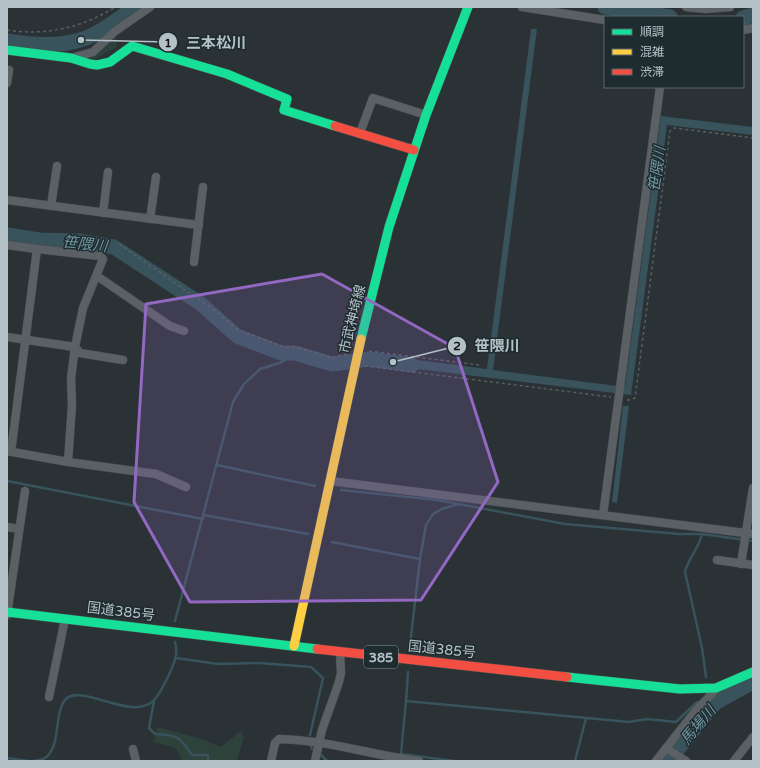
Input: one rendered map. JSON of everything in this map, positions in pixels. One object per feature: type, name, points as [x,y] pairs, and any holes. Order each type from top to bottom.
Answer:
[{"type":"main road","name":"市武神埼線","points":[[294,646],[358,353],[389,227],[426,115],[468,7]]},
{"type":"main road","points":[[7,50],[71,58],[79,62],[101,66],[115,60],[132,46],[227,74],[287,98],[284,110],[414,150]]},
{"type":"main road","name":"国道385号","points":[[7,614],[65,619],[340,652],[680,689],[716,688],[753,672]]},
{"type":"street","points":[[71,58],[93,52],[114,32],[150,7]]},
{"type":"street","points":[[522,7],[604,20]]},
{"type":"street","points":[[686,7],[706,9],[730,7]]},
{"type":"street","points":[[7,83],[9,70]]},
{"type":"street","points":[[603,515],[660,88]]},
{"type":"street","points":[[360,133],[373,98],[426,115]]},
{"type":"street","points":[[51,206],[56,166]]},
{"type":"street","points":[[103,213],[108,172]]},
{"type":"street","points":[[150,219],[156,178]]},
{"type":"street","points":[[194,262],[203,187]]},
{"type":"street","points":[[7,200],[199,225]]},
{"type":"street","points":[[7,245],[100,256],[103,259],[83,308],[74,347],[71,378],[72,405],[68,462]]},
{"type":"street","points":[[37,249],[9,452],[156,474],[186,487]]},
{"type":"street","points":[[97,276],[170,326],[184,331]]},
{"type":"street","points":[[7,337],[74,347],[80,353],[123,360]]},
{"type":"street","points":[[330,481],[750,534]]},
{"type":"street","points":[[741,564],[744,544],[750,534],[753,488]]},
{"type":"street","points":[[7,614],[24,491]]},
{"type":"street","points":[[7,527],[19,529]]},
{"type":"street","points":[[717,560],[753,565]]},
{"type":"street","points":[[49,697],[65,619]]},
{"type":"street","points":[[315,761],[319,741],[339,682],[340,652]]},
{"type":"street","points":[[656,761],[697,709],[716,688]]},
{"type":"street","points":[[734,761],[753,737]]},
{"type":"street","points":[[271,761],[275,744],[279,738],[319,741],[397,760],[419,761]]},
{"type":"street","points":[[666,748],[683,759]]},
{"type":"street","points":[[133,749],[136,761]]},
{"type":"path","points":[[7,30],[21,32],[47,32],[73,27],[102,16],[115,7]]},
{"type":"path","points":[[355,367],[374,366],[630,400],[635,398],[670,131],[674,128],[753,138]]},
{"type":"path","points":[[119,244],[218,313],[238,330],[284,347],[297,347],[332,358],[351,353],[358,353],[365,350],[479,365]]},
{"type":"highlighted area","points":[[322,274],[455,348],[498,482],[421,600],[190,602],[134,502],[146,304]]},
{"type":"green space","points":[[116,34],[117,47],[91,61],[79,60]]},
{"type":"green space","points":[[157,727],[202,739],[221,747],[241,731],[244,737],[237,761],[182,761],[176,748],[154,742]]},
{"type":"water","points":[[531,29],[537,29],[493,370],[625,387],[661,116],[753,127],[753,135],[667,125],[631,395],[393,366],[394,357],[487,369]]},
{"type":"water","points":[[623,406],[629,406],[617,503],[612,502]]},
{"type":"waterway","points":[[7,41],[44,45],[62,44],[80,40],[87,38],[101,30],[135,7]]},
{"type":"waterway","points":[[605,7],[664,16]]},
{"type":"waterway","points":[[744,18],[753,15]]},
{"type":"waterway","name":"笹隈川","points":[[7,235],[39,240],[79,241],[114,247],[201,304],[237,336],[281,353],[295,353],[332,364],[369,359],[412,365]]},
{"type":"waterway","points":[[175,621],[233,402],[244,384],[260,369],[282,362],[295,353]]},
{"type":"waterway","points":[[217,465],[315,486]]},
{"type":"waterway","points":[[7,481],[203,519]]},
{"type":"waterway","points":[[341,490],[437,500],[565,524],[679,534],[702,534],[753,541]]},
{"type":"waterway","points":[[410,645],[420,559],[426,525],[433,514],[442,509],[458,504]]},
{"type":"waterway","points":[[204,515],[308,534]]},
{"type":"waterway","points":[[702,534],[685,572],[702,648],[706,677]]},
{"type":"waterway","points":[[332,542],[420,559]]},
{"type":"waterway","points":[[33,761],[44,759],[54,746],[60,710],[67,698],[75,695],[85,696],[122,706],[134,707],[145,706],[154,700],[162,689],[176,656],[175,642]]},
{"type":"waterway","points":[[176,658],[218,664],[259,663],[311,667],[323,678],[310,735]]},
{"type":"waterway","points":[[406,701],[408,672]]},
{"type":"waterway","name":"馬場川","points":[[668,761],[715,703],[753,682]]},
{"type":"waterway","points":[[154,701],[149,728],[155,734],[169,735],[178,738],[192,755],[208,755],[208,761]]},
{"type":"waterway","points":[[454,761],[401,754],[406,701],[629,722],[647,719],[676,722],[697,702]]},
{"type":"waterway","points":[[575,761],[586,718]]},
{"type":"waterway","points":[[309,743],[312,749]]},
{"type":"waterway","points":[[321,755],[327,761]]},
{"type":"waterway","points":[[7,758],[29,761]]},
{"type":"traffic: fast","points":[[361,339],[389,227],[426,115],[468,7]]},
{"type":"traffic: fast","points":[[7,50],[71,58],[97,65],[110,62],[132,46],[227,74],[287,99],[284,110],[335,126]]},
{"type":"traffic: fast","points":[[7,612],[317,649]]},
{"type":"traffic: fast","points":[[567,677],[680,689],[716,688],[753,672]]},
{"type":"traffic: slow","points":[[294,646],[361,339]]},
{"type":"traffic: jam","points":[[335,126],[414,150]]},
{"type":"traffic: jam","points":[[317,649],[567,677]]},
{"type":"place","name":"三本松川","points":[[81,40]]},
{"type":"place","name":"笹隈川","points":[[393,362]]}]
